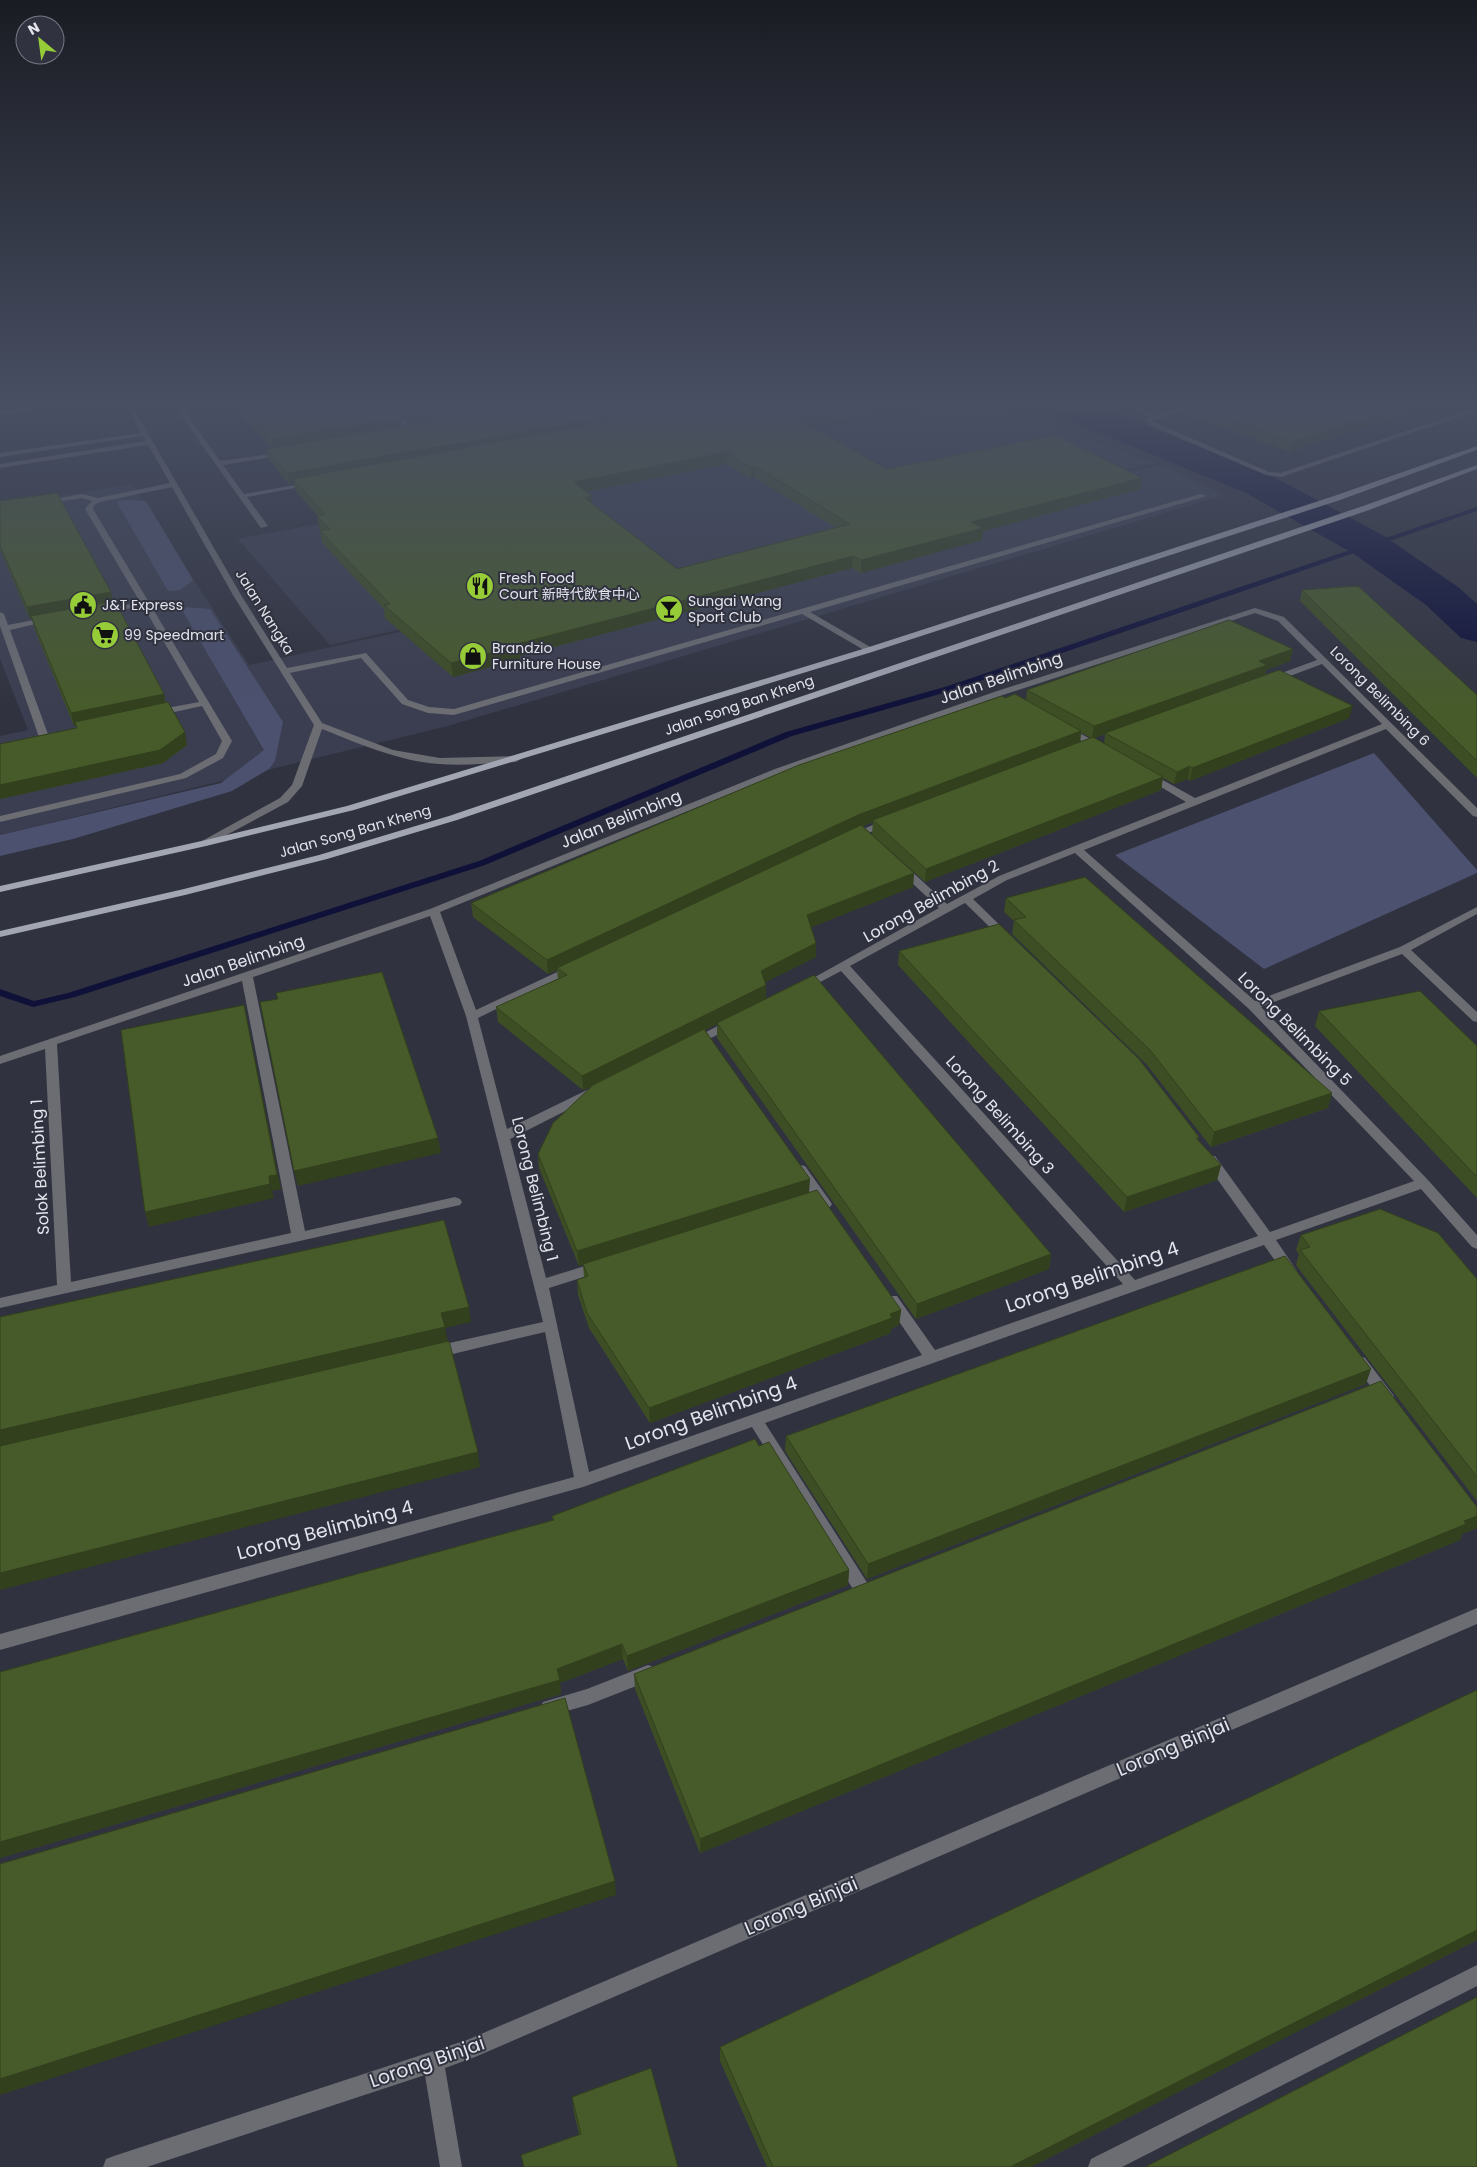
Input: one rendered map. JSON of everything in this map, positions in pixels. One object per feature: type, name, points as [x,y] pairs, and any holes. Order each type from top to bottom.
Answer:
[{"type":"main road","name":"Jalan Song Ban Kheng","points":[[12,886],[206,843],[350,808],[869,650],[1307,508]]},
{"type":"main road","name":"Jalan Song Ban Kheng","points":[[2,934],[323,858],[453,818],[1366,508]]},
{"type":"street","points":[[0,820],[183,776],[220,756],[227,741],[89,508]]},
{"type":"street","name":"Jalan Nangka","points":[[186,508],[237,595],[319,725]]},
{"type":"street","points":[[251,508],[264,526]]},
{"type":"street","points":[[285,670],[363,655],[405,702],[428,710],[454,712],[1161,508]]},
{"type":"street","points":[[89,613],[145,604]]},
{"type":"street","name":"Lorong Belimbing 6","points":[[1255,610],[1281,619],[1477,814]]},
{"type":"street","name":"Jalan Belimbing","points":[[0,1060],[434,911],[778,771],[1000,693],[1255,610]]},
{"type":"street","points":[[803,611],[869,650]]},
{"type":"street","points":[[0,614],[44,737]]},
{"type":"street","points":[[6,628],[62,618]]},
{"type":"street","points":[[1259,684],[1323,661]]},
{"type":"street","points":[[1000,693],[1017,702]]},
{"type":"street","points":[[148,715],[205,703]]},
{"type":"street","points":[[206,843],[284,800],[297,786],[319,725],[390,752],[412,758],[440,761],[516,759]]},
{"type":"street","points":[[1059,725],[1110,753]]},
{"type":"street","name":"Lorong Belimbing 2","points":[[792,992],[844,967],[1003,878],[1388,725]]},
{"type":"street","points":[[1075,751],[1112,737]]},
{"type":"street","points":[[1144,773],[1194,802]]},
{"type":"street","points":[[845,840],[865,835],[899,818]]},
{"type":"street","name":"Lorong Belimbing 5","points":[[1078,849],[1253,1006],[1423,1183],[1477,1244]]},
{"type":"street","points":[[897,864],[947,910]]},
{"type":"street","points":[[0,887],[12,886]]},
{"type":"street","points":[[967,898],[1016,946]]},
{"type":"street","points":[[1253,1006],[1404,949],[1477,910]]},
{"type":"street","name":"Lorong Belimbing 1","points":[[434,911],[472,1016],[551,1325],[583,1481]]},
{"type":"street","points":[[1404,949],[1477,1018]]},
{"type":"street","points":[[472,1016],[580,965]]},
{"type":"street","name":"Lorong Belimbing 3","points":[[844,967],[1132,1286]]},
{"type":"street","points":[[247,976],[299,1237]]},
{"type":"street","points":[[680,1049],[710,1040],[741,1018]]},
{"type":"street","name":"Solok Belimbing 1","points":[[51,1043],[64,1289]]},
{"type":"street","points":[[503,1137],[601,1088]]},
{"type":"street","points":[[1201,1147],[1237,1193],[1266,1238],[1302,1285]]},
{"type":"street","points":[[792,1157],[831,1213]]},
{"type":"street","name":"Lorong Belimbing 4","points":[[0,1642],[583,1481],[1423,1183]]},
{"type":"street","points":[[802,1203],[820,1197]]},
{"type":"street","points":[[0,1303],[455,1202]]},
{"type":"street","points":[[541,1285],[616,1262]]},
{"type":"street","points":[[885,1290],[932,1357]]},
{"type":"street","points":[[426,1354],[551,1325]]},
{"type":"street","points":[[1349,1348],[1396,1410]]},
{"type":"street","points":[[1360,1394],[1379,1387]]},
{"type":"street","points":[[755,1419],[862,1590]]},
{"type":"street","points":[[844,1597],[880,1582]]},
{"type":"street","name":"Lorong Binjai","points":[[114,2167],[468,2050],[1477,1616]]},
{"type":"street","points":[[531,1714],[588,1697],[661,1668]]},
{"type":"street","points":[[1100,2167],[1477,1975]]},
{"type":"street","points":[[433,2062],[451,2167]]},
{"type":"shaded area","points":[[0,508],[148,508],[249,665],[965,508],[1181,508],[448,726],[0,835],[0,736],[28,730],[0,659]]},
{"type":"shaded area","points":[[120,508],[150,508],[193,580],[180,590],[168,591]]},
{"type":"shaded area","points":[[402,508],[950,508],[330,645],[238,539]]},
{"type":"shaded area","points":[[186,607],[210,609],[283,722],[275,761],[269,769],[232,791],[73,839],[0,856],[0,835],[221,783],[264,750],[183,612]]},
{"type":"shaded area","points":[[1374,753],[1477,870],[1477,873],[1264,969],[1115,855]]},
{"type":"building","points":[[0,508],[65,508],[111,592],[27,607],[0,546]]},
{"type":"building","points":[[320,508],[598,508],[677,569],[850,524],[824,508],[1025,508],[971,522],[983,528],[861,560],[853,556],[451,663],[384,605],[390,604],[320,531],[330,529],[317,516],[325,514]]},
{"type":"building","points":[[1358,586],[1477,695],[1477,761],[1302,590]]},
{"type":"building","points":[[115,601],[164,694],[71,713],[31,616]]},
{"type":"building","points":[[1229,620],[1293,649],[1259,661],[1267,665],[1094,726],[1027,690]]},
{"type":"building","points":[[1279,670],[1353,706],[1192,768],[1190,766],[1177,772],[1105,733]]},
{"type":"building","points":[[1015,694],[1081,731],[858,815],[547,960],[471,903],[799,765],[1002,696],[1005,698]]},
{"type":"building","points":[[168,702],[185,732],[160,750],[0,785],[0,744],[77,728],[75,722]]},
{"type":"building","points":[[1093,737],[1163,777],[926,869],[873,820]]},
{"type":"building","points":[[861,825],[914,873],[807,915],[816,943],[761,971],[766,985],[582,1076],[496,1007],[567,975],[557,968]]},
{"type":"building","points":[[1085,877],[1332,1093],[1214,1132],[1150,1050],[1014,920],[1026,917],[1006,898]]},
{"type":"building","points":[[999,924],[1139,1059],[1199,1137],[1196,1138],[1221,1165],[1127,1197],[899,951]]},
{"type":"building","points":[[382,972],[438,1138],[294,1171],[260,1002],[278,999],[276,993]]},
{"type":"building","points":[[814,975],[1051,1254],[917,1304],[717,1023]]},
{"type":"building","points":[[1420,991],[1477,1046],[1477,1177],[1319,1011]]},
{"type":"building","points":[[244,1005],[277,1175],[269,1176],[270,1184],[145,1212],[121,1030]]},
{"type":"building","points":[[704,1029],[810,1179],[577,1251],[538,1154],[553,1123],[593,1085]]},
{"type":"building","points":[[817,1190],[901,1310],[890,1314],[892,1318],[649,1408],[587,1313],[577,1280],[588,1276],[583,1264]]},
{"type":"building","points":[[1380,1209],[1438,1233],[1477,1279],[1477,1477],[1300,1250],[1310,1247],[1301,1235]]},
{"type":"building","points":[[444,1220],[469,1307],[441,1313],[445,1327],[0,1430],[0,1317]]},
{"type":"building","points":[[1285,1256],[1371,1369],[868,1564],[786,1436]]},
{"type":"building","points":[[449,1341],[478,1452],[0,1573],[0,1446]]},
{"type":"building","points":[[1381,1381],[1477,1507],[1477,1516],[1464,1521],[1466,1524],[700,1839],[634,1674]]},
{"type":"building","points":[[755,1439],[759,1446],[769,1442],[849,1570],[627,1656],[622,1644],[557,1669],[560,1680],[0,1842],[0,1672],[554,1520],[552,1516]]},
{"type":"building","points":[[1477,1690],[1477,1930],[1010,2167],[773,2167],[720,2047]]},
{"type":"building","points":[[565,1698],[615,1881],[0,2079],[0,1864]]},
{"type":"building","points":[[1477,1997],[1477,2167],[1145,2167]]},
{"type":"building","points":[[651,2068],[678,2167],[524,2167],[521,2155],[581,2134],[572,2097]]},
{"type":"waterway","points":[[1302,508],[1369,545],[1442,596],[1477,628]]},
{"type":"waterway","points":[[0,992],[33,1004],[71,995],[482,863],[789,734],[951,688],[1477,509]]},
{"type":"place","name":"Fresh Food Court 新時代飲食中心","points":[[480,586]]},
{"type":"place","name":"J&T Express","points":[[83,605]]},
{"type":"place","name":"Sungai Wang Sport Club","points":[[669,609]]},
{"type":"place","name":"99 Speedmart","points":[[105,635]]},
{"type":"place","name":"Brandzio Furniture House","points":[[473,656]]}]
